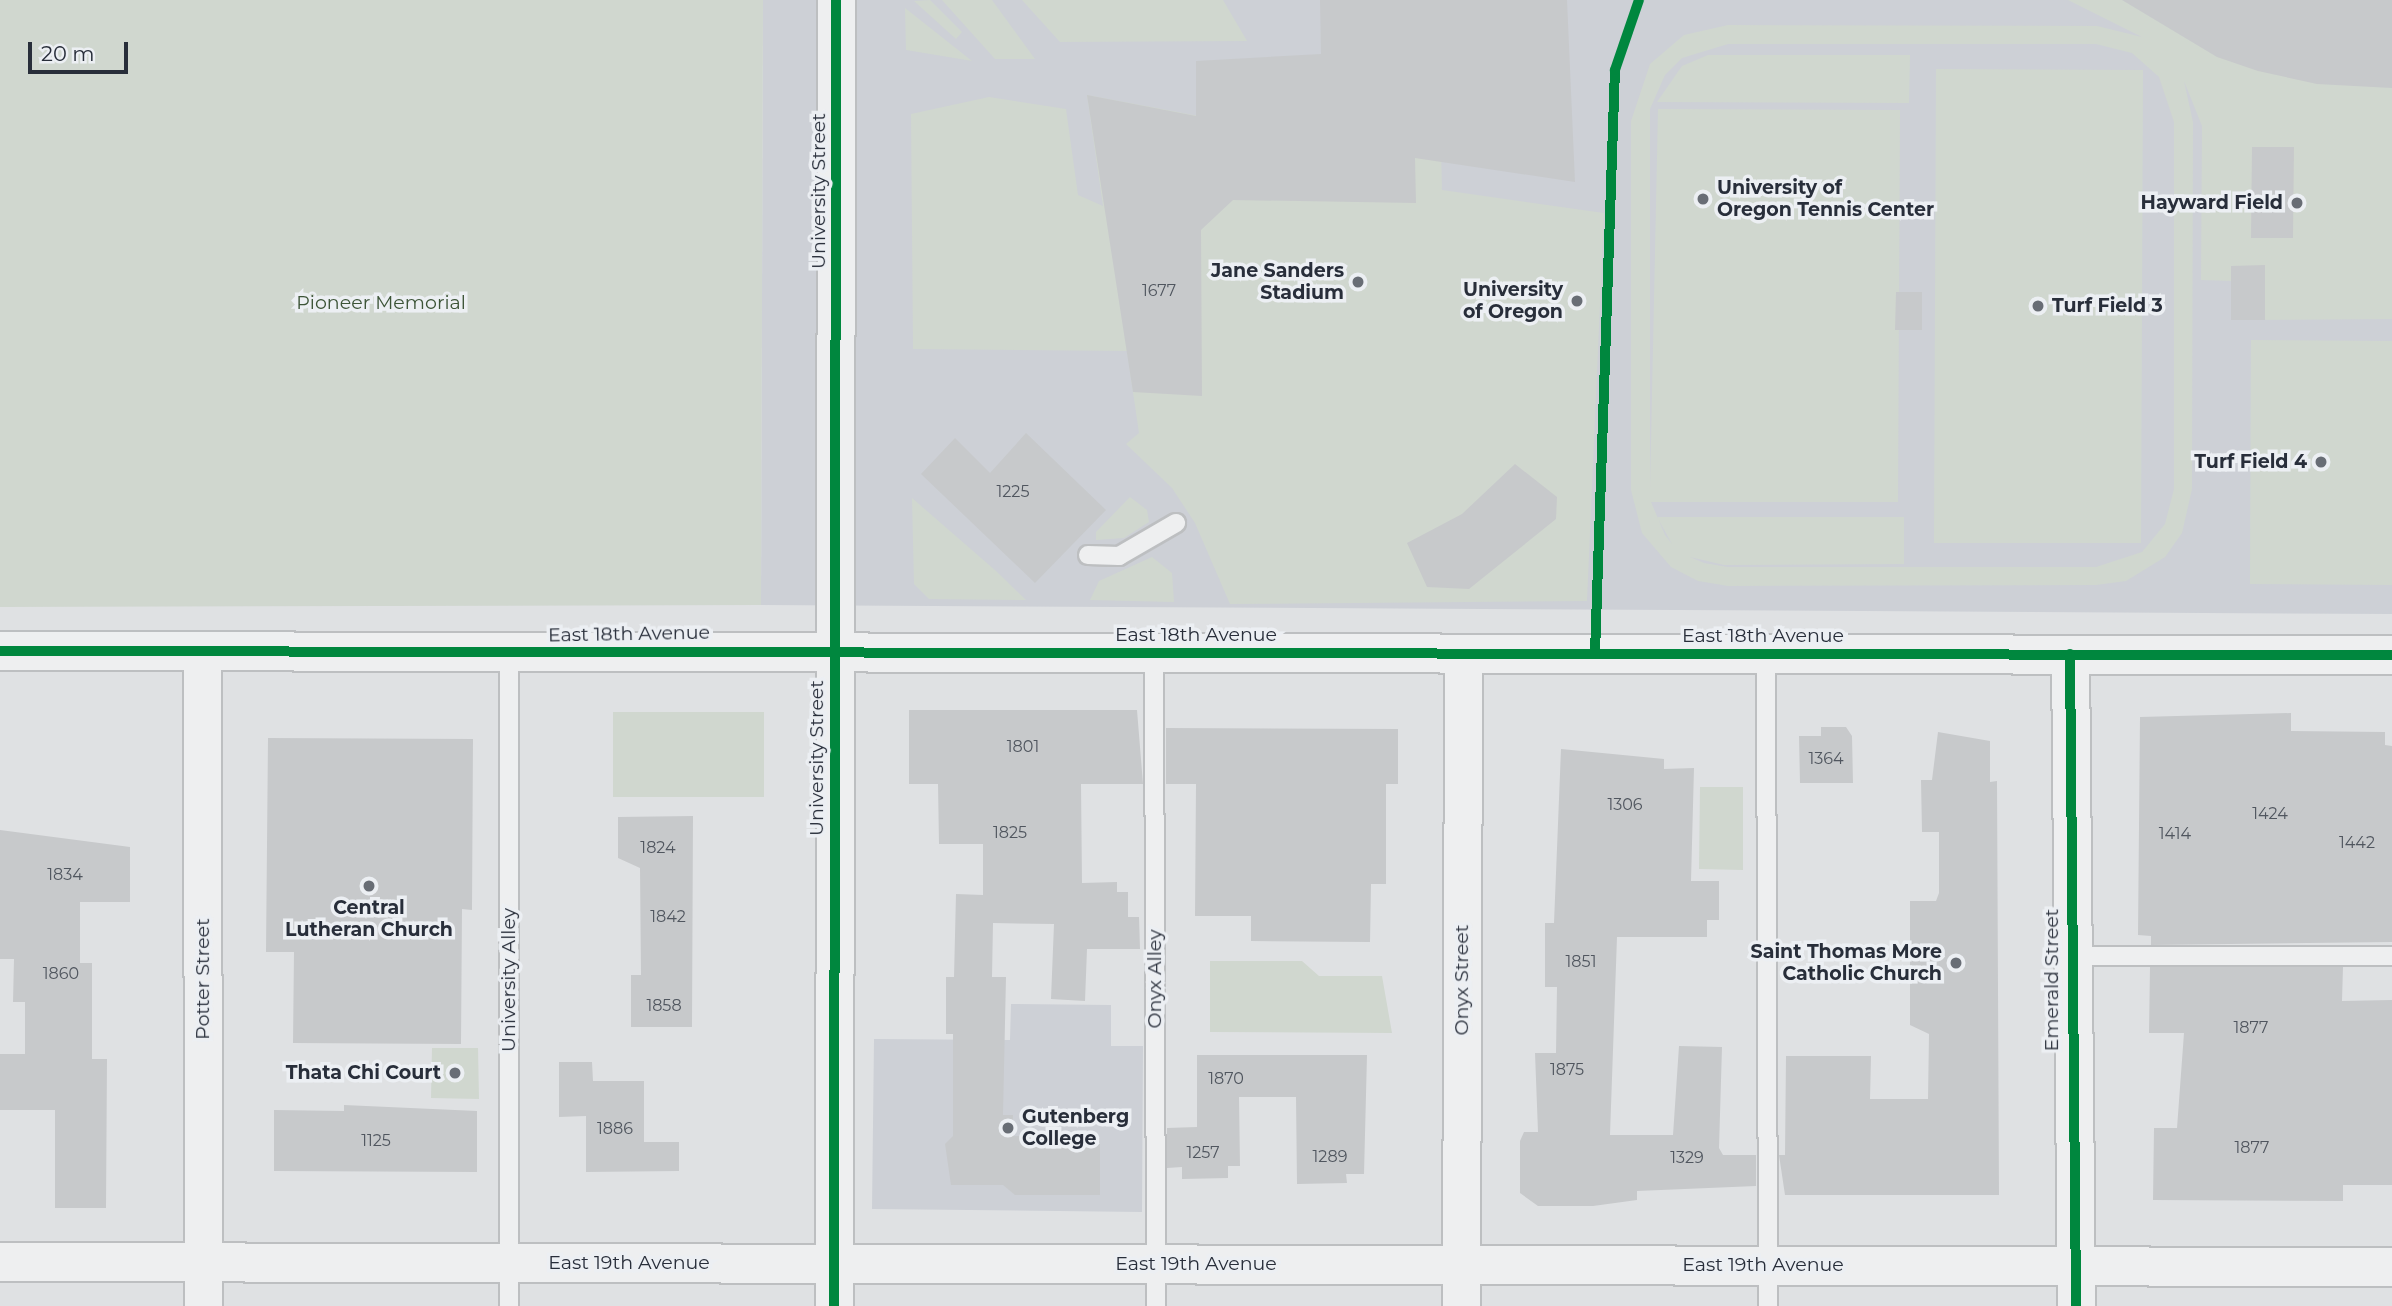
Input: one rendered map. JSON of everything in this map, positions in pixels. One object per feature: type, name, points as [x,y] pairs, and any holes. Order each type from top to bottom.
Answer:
[{"type":"street","name":"University Street","points":[[834,1306],[836,0]]},
{"type":"street","name":"East 18th Avenue","points":[[0,651],[509,653],[835,650],[2392,655]]},
{"type":"street","name":"Potter Street","points":[[202,652],[203,1306]]},
{"type":"street","name":"Onyx Street","points":[[1461,1306],[1463,653]]},
{"type":"street","name":"Emerald Street","points":[[2070,654],[2069,956],[2076,1306]]},
{"type":"street","name":"East 19th Avenue","points":[[0,1262],[1768,1266],[2075,1263],[2392,1267]]},
{"type":"lane","points":[[1088,555],[1119,556],[1176,523]]},
{"type":"lane","name":"University Alley","points":[[509,653],[509,1306]]},
{"type":"lane","name":"Onyx Alley","points":[[1154,653],[1156,1306]]},
{"type":"lane","points":[[1766,654],[1768,1306]]},
{"type":"lane","points":[[2069,956],[2392,956]]},
{"type":"shaded area","name":"University of Oregon","points":[[763,0],[2392,0],[2392,614],[761,605]]},
{"type":"shaded area","name":"Gutenberg College","points":[[1011,1004],[1111,1005],[1111,1046],[1143,1046],[1142,1212],[872,1209],[874,1039],[1010,1040]]},
{"type":"green space","name":"Pioneer Memorial","points":[[0,0],[763,0],[761,605],[0,607]]},
{"type":"green space","points":[[930,0],[962,32],[956,39],[914,1]]},
{"type":"green space","points":[[942,0],[992,0],[1035,59],[995,59]]},
{"type":"green space","points":[[1022,0],[1223,0],[1247,41],[1060,42]]},
{"type":"green space","points":[[2068,0],[2392,0],[2392,319],[2231,320],[2231,281],[2201,280],[2202,126],[2184,81],[2193,122],[2192,489],[2182,533],[2165,557],[2126,581],[2096,585],[1728,586],[1698,581],[1671,567],[1642,533],[1631,490],[1631,121],[1650,64],[1684,35],[1728,25],[2097,26],[2142,37]],"holes":[[[1728,44],[2096,44],[2132,53],[2159,77],[2174,122],[2174,489],[2165,524],[2142,552],[2096,567],[1728,567],[1704,563],[1690,557],[1724,565],[1904,564],[1904,517],[1657,517],[1651,502],[1898,502],[1900,110],[1658,109],[1650,489],[1650,109],[1665,75],[1682,58]]]},
{"type":"green space","points":[[905,8],[972,61],[906,50]]},
{"type":"green space","points":[[1708,55],[1910,55],[1909,103],[1657,102],[1682,66]]},
{"type":"green space","name":"Turf Field 3","points":[[1936,69],[2143,70],[2141,543],[1934,543]]},
{"type":"green space","name":"Jane Sanders Stadium","points":[[1087,95],[1370,148],[1441,148],[1442,190],[1604,213],[1587,601],[1230,604],[1195,523],[1172,488],[1126,444],[1139,433],[1127,351],[913,349],[911,114],[989,97],[1066,109],[1078,195],[1103,206]]},
{"type":"green space","name":"Turf Field 4","points":[[2251,340],[2392,341],[2392,585],[2250,584]]},
{"type":"green space","points":[[1130,497],[1147,510],[1149,522],[1124,538],[1096,540],[1096,532]]},
{"type":"green space","points":[[912,498],[1026,600],[929,599],[914,584]]},
{"type":"green space","points":[[1152,557],[1172,573],[1174,602],[1090,600],[1099,581]]},
{"type":"green space","points":[[613,712],[764,712],[764,797],[613,797]]},
{"type":"green space","points":[[1700,787],[1743,787],[1743,870],[1699,869]]},
{"type":"green space","points":[[1210,961],[1302,961],[1319,976],[1382,976],[1392,1033],[1210,1032]]},
{"type":"green space","name":"Thata Chi Court","points":[[432,1048],[478,1048],[479,1099],[431,1098]]},
{"type":"building","points":[[1320,0],[1567,0],[1575,182],[1415,158],[1416,203],[1233,200],[1201,230],[1202,396],[1133,392],[1087,95],[1196,116],[1196,61],[1321,54]]},
{"type":"building","points":[[2122,0],[2392,0],[2392,88],[2317,84],[2258,71],[2217,57]]},
{"type":"building","points":[[2252,147],[2294,147],[2293,238],[2251,238]]},
{"type":"building","points":[[2265,265],[2265,320],[2231,320],[2231,266]]},
{"type":"building","points":[[1896,292],[1922,292],[1922,330],[1895,330]]},
{"type":"building","points":[[1026,433],[1106,510],[1035,583],[921,474],[955,438],[990,473]]},
{"type":"building","points":[[1515,464],[1557,497],[1556,519],[1469,589],[1427,587],[1407,543],[1462,514]]},
{"type":"building","points":[[909,710],[1137,710],[1143,784],[1081,784],[1082,883],[1117,882],[1117,892],[1128,892],[1128,917],[1139,917],[1140,949],[1087,949],[1085,1001],[1051,999],[1054,924],[993,923],[992,977],[1006,977],[1003,1115],[1013,1115],[1012,1136],[1100,1138],[1100,1195],[1015,1195],[1003,1185],[951,1185],[945,1144],[953,1136],[953,1034],[946,1034],[946,977],[954,977],[956,894],[983,895],[983,844],[939,844],[938,784],[909,784]]},
{"type":"building","points":[[2291,713],[2291,731],[2385,732],[2385,745],[2392,746],[2392,942],[2151,945],[2151,936],[2138,935],[2140,717]]},
{"type":"building","points":[[1821,727],[1846,727],[1852,736],[1853,783],[1800,783],[1799,736],[1821,736]]},
{"type":"building","points":[[1166,728],[1398,729],[1398,784],[1386,784],[1386,884],[1371,884],[1370,942],[1251,941],[1251,916],[1195,916],[1196,784],[1166,784]]},
{"type":"building","points":[[1938,732],[1990,741],[1990,782],[1997,781],[1999,1195],[1785,1195],[1779,1155],[1785,1155],[1786,1056],[1871,1056],[1870,1099],[1928,1099],[1929,1034],[1910,1025],[1910,901],[1936,901],[1939,893],[1939,832],[1922,832],[1921,780],[1932,780]]},
{"type":"building","name":"Central Lutheran Church","points":[[268,738],[473,739],[472,910],[462,909],[461,1044],[293,1043],[294,952],[266,952]]},
{"type":"building","points":[[1561,749],[1664,759],[1664,769],[1694,768],[1691,881],[1719,881],[1719,920],[1707,920],[1707,937],[1617,937],[1610,1135],[1673,1135],[1679,1046],[1722,1047],[1719,1148],[1723,1155],[1756,1155],[1756,1186],[1637,1191],[1637,1200],[1593,1206],[1538,1206],[1520,1193],[1520,1141],[1524,1132],[1538,1132],[1535,1053],[1556,1053],[1557,987],[1545,987],[1545,923],[1554,923]]},
{"type":"building","points":[[693,816],[692,1027],[631,1027],[631,975],[641,975],[640,868],[618,858],[618,817]]},
{"type":"building","points":[[0,830],[130,847],[130,902],[80,902],[80,963],[92,963],[92,1059],[107,1059],[106,1208],[55,1208],[55,1110],[0,1110],[0,1054],[25,1054],[25,1002],[13,1002],[14,959],[0,959]]},
{"type":"building","points":[[2150,967],[2343,967],[2342,1001],[2392,1000],[2392,1185],[2343,1185],[2343,1201],[2153,1200],[2154,1128],[2177,1128],[2184,1033],[2149,1033]]},
{"type":"building","points":[[1197,1055],[1367,1055],[1364,1174],[1346,1174],[1347,1183],[1297,1184],[1296,1097],[1239,1097],[1240,1166],[1228,1166],[1228,1178],[1182,1179],[1182,1167],[1167,1168],[1167,1128],[1197,1127]]},
{"type":"building","points":[[559,1062],[592,1062],[593,1081],[644,1081],[644,1142],[679,1142],[679,1171],[586,1172],[586,1116],[559,1117]]},
{"type":"building","points":[[344,1105],[477,1111],[477,1172],[274,1171],[274,1110],[344,1111]]},
{"type":"cycle path","points":[[834,1306],[836,0]]},
{"type":"cycle path","points":[[1595,653],[1615,70],[1639,0]]},
{"type":"cycle path","points":[[0,651],[2392,655]]},
{"type":"cycle path","points":[[2070,654],[2076,1306]]},
{"type":"place","name":"University of Oregon Tennis Center","points":[[1703,199]]},
{"type":"place","name":"Hayward Field","points":[[2297,203]]},
{"type":"place","name":"Jane Sanders Stadium","points":[[1358,282]]},
{"type":"place","name":"University of Oregon","points":[[1577,301]]},
{"type":"place","name":"Turf Field 3","points":[[2038,306]]},
{"type":"place","name":"Turf Field 4","points":[[2321,462]]},
{"type":"place","name":"Central Lutheran Church","points":[[369,886]]},
{"type":"place","name":"Saint Thomas More Catholic Church","points":[[1956,963]]},
{"type":"place","name":"Thata Chi Court","points":[[455,1073]]},
{"type":"place","name":"Gutenberg College","points":[[1008,1128]]}]
